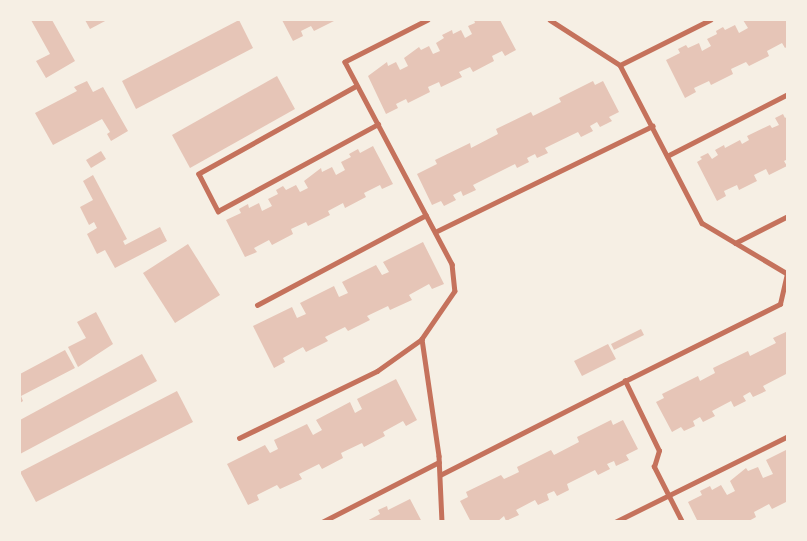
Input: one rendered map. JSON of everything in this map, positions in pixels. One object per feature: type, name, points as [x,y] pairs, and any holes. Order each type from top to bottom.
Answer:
[{"type":"lane","points":[[239,438],[377,370],[422,339],[455,291],[452,264],[345,62],[428,20]]},
{"type":"lane","points":[[440,475],[780,304],[787,274],[702,223],[620,65],[550,20]]},
{"type":"lane","points":[[620,65],[710,20]]},
{"type":"lane","points":[[357,86],[199,174],[218,211],[378,124]]},
{"type":"lane","points":[[667,156],[788,94]]},
{"type":"lane","points":[[435,232],[652,126]]},
{"type":"lane","points":[[257,305],[426,215]]},
{"type":"lane","points":[[735,243],[788,216]]},
{"type":"lane","points":[[422,339],[439,462],[442,522]]},
{"type":"lane","points":[[625,381],[659,451],[654,467],[682,522]]},
{"type":"lane","points":[[615,522],[788,436]]},
{"type":"lane","points":[[322,522],[439,462]]},
{"type":"building","points":[[31,20],[52,20],[75,61],[46,78],[36,61],[50,54]]},
{"type":"building","points":[[85,20],[107,20],[90,29]]},
{"type":"building","points":[[239,20],[253,48],[136,109],[122,81]]},
{"type":"building","points":[[282,20],[336,20],[314,31],[311,26],[301,31],[303,36],[293,41]]},
{"type":"building","points":[[474,20],[500,20],[516,50],[505,56],[502,51],[492,56],[494,61],[473,72],[470,67],[459,72],[462,77],[441,87],[439,82],[428,87],[430,92],[408,103],[406,99],[396,104],[398,108],[386,114],[368,76],[387,62],[388,66],[396,62],[400,70],[408,66],[404,58],[419,47],[421,50],[429,46],[433,54],[440,51],[436,43],[444,38],[442,35],[452,30],[453,34],[461,30],[465,38],[472,34],[468,26],[475,23]]},
{"type":"building","points":[[743,20],[788,20],[788,46],[785,48],[782,43],[767,51],[769,56],[749,66],[746,62],[731,69],[733,74],[711,85],[709,81],[694,88],[696,92],[685,98],[666,60],[680,53],[678,49],[686,45],[688,48],[699,43],[702,51],[711,46],[707,39],[717,34],[716,31],[723,27],[725,30],[735,25],[739,33],[748,28]]},
{"type":"building","points":[[277,76],[295,109],[190,168],[172,135]]},
{"type":"building","points":[[87,81],[93,92],[103,87],[128,131],[111,141],[107,134],[110,132],[102,119],[53,145],[35,113],[77,91],[74,87]]},
{"type":"building","points":[[593,81],[595,85],[603,81],[619,112],[609,117],[612,121],[600,127],[597,122],[590,126],[593,131],[581,137],[578,132],[545,148],[548,153],[537,158],[535,154],[527,158],[529,162],[517,168],[515,164],[473,185],[476,190],[463,196],[461,191],[453,195],[456,200],[444,206],[441,201],[432,205],[417,174],[437,164],[435,160],[470,143],[471,148],[498,134],[496,129],[531,112],[533,116],[561,102],[559,98]]},
{"type":"building","points":[[783,114],[785,118],[788,116],[788,159],[784,161],[787,166],[769,175],[766,169],[754,175],[757,181],[739,190],[737,185],[724,191],[726,196],[717,201],[697,162],[702,159],[700,157],[708,153],[712,159],[718,155],[715,150],[724,145],[725,148],[740,140],[742,144],[749,140],[747,136],[770,125],[772,128],[779,125],[775,118]]},
{"type":"building","points":[[373,146],[393,184],[382,189],[380,185],[364,193],[366,197],[345,208],[343,203],[328,211],[330,215],[308,226],[306,222],[291,229],[293,234],[272,245],[269,240],[254,248],[257,252],[245,257],[226,220],[241,213],[239,209],[248,204],[249,208],[259,203],[262,211],[272,206],[268,199],[278,194],[276,190],[283,186],[286,190],[296,185],[300,192],[308,188],[304,181],[321,168],[322,172],[332,167],[336,175],[345,170],[341,162],[351,157],[349,154],[358,149],[360,153]]},
{"type":"building","points":[[101,151],[106,159],[91,168],[86,160]]},
{"type":"building","points":[[93,175],[127,239],[123,241],[125,245],[160,227],[167,241],[115,268],[105,250],[97,254],[87,234],[97,228],[94,222],[89,225],[80,207],[93,200],[83,181]]},
{"type":"building","points":[[423,242],[444,284],[432,289],[429,284],[409,295],[412,300],[390,310],[388,306],[367,316],[370,320],[348,331],[345,327],[325,337],[328,341],[306,352],[303,347],[283,358],[285,362],[274,368],[253,326],[292,307],[297,318],[306,314],[300,303],[334,286],[339,297],[348,293],[342,282],[376,265],[382,275],[389,272],[383,262]]},
{"type":"building","points":[[188,244],[220,295],[175,323],[143,273]]},
{"type":"building","points":[[96,312],[113,344],[78,367],[68,347],[86,338],[77,322]]},
{"type":"building","points":[[641,329],[644,335],[614,350],[611,344]]},
{"type":"building","points":[[788,331],[788,373],[763,386],[766,391],[753,397],[750,392],[743,396],[746,401],[734,407],[731,401],[712,411],[715,416],[703,422],[700,417],[693,421],[695,426],[684,431],[681,427],[672,432],[656,402],[664,398],[662,394],[698,376],[700,381],[715,373],[713,368],[748,351],[750,356],[776,343],[773,338]]},
{"type":"building","points":[[608,344],[616,359],[582,376],[574,361]]},
{"type":"building","points":[[65,350],[75,368],[21,396],[23,401],[20,403],[20,374]]},
{"type":"building","points":[[142,354],[157,381],[20,454],[20,420]]},
{"type":"building","points":[[396,379],[417,420],[406,426],[403,421],[383,432],[385,436],[364,447],[362,443],[341,453],[343,458],[322,469],[319,464],[299,474],[302,479],[280,489],[277,485],[257,495],[259,500],[248,505],[227,464],[265,445],[270,453],[278,449],[274,440],[307,424],[313,435],[322,430],[316,420],[350,402],[355,413],[362,409],[357,399]]},
{"type":"building","points":[[177,391],[193,422],[36,502],[20,472]]},
{"type":"building","points":[[611,420],[613,425],[623,420],[638,449],[626,455],[629,460],[616,466],[614,461],[607,464],[610,469],[598,475],[595,470],[567,484],[569,490],[557,496],[554,491],[547,494],[549,500],[538,505],[535,500],[516,510],[519,515],[506,521],[504,516],[497,522],[471,522],[460,501],[468,497],[466,492],[501,475],[504,479],[519,472],[517,467],[551,450],[554,455],[579,442],[577,437]]},
{"type":"building","points":[[788,449],[788,501],[772,509],[769,504],[754,512],[756,517],[747,522],[698,522],[688,502],[702,495],[700,491],[710,486],[712,490],[721,485],[727,495],[735,491],[730,481],[746,468],[748,471],[758,467],[763,478],[773,474],[766,460]]},
{"type":"building","points":[[410,499],[422,522],[365,522],[380,514],[378,510],[387,506],[388,510]]}]
